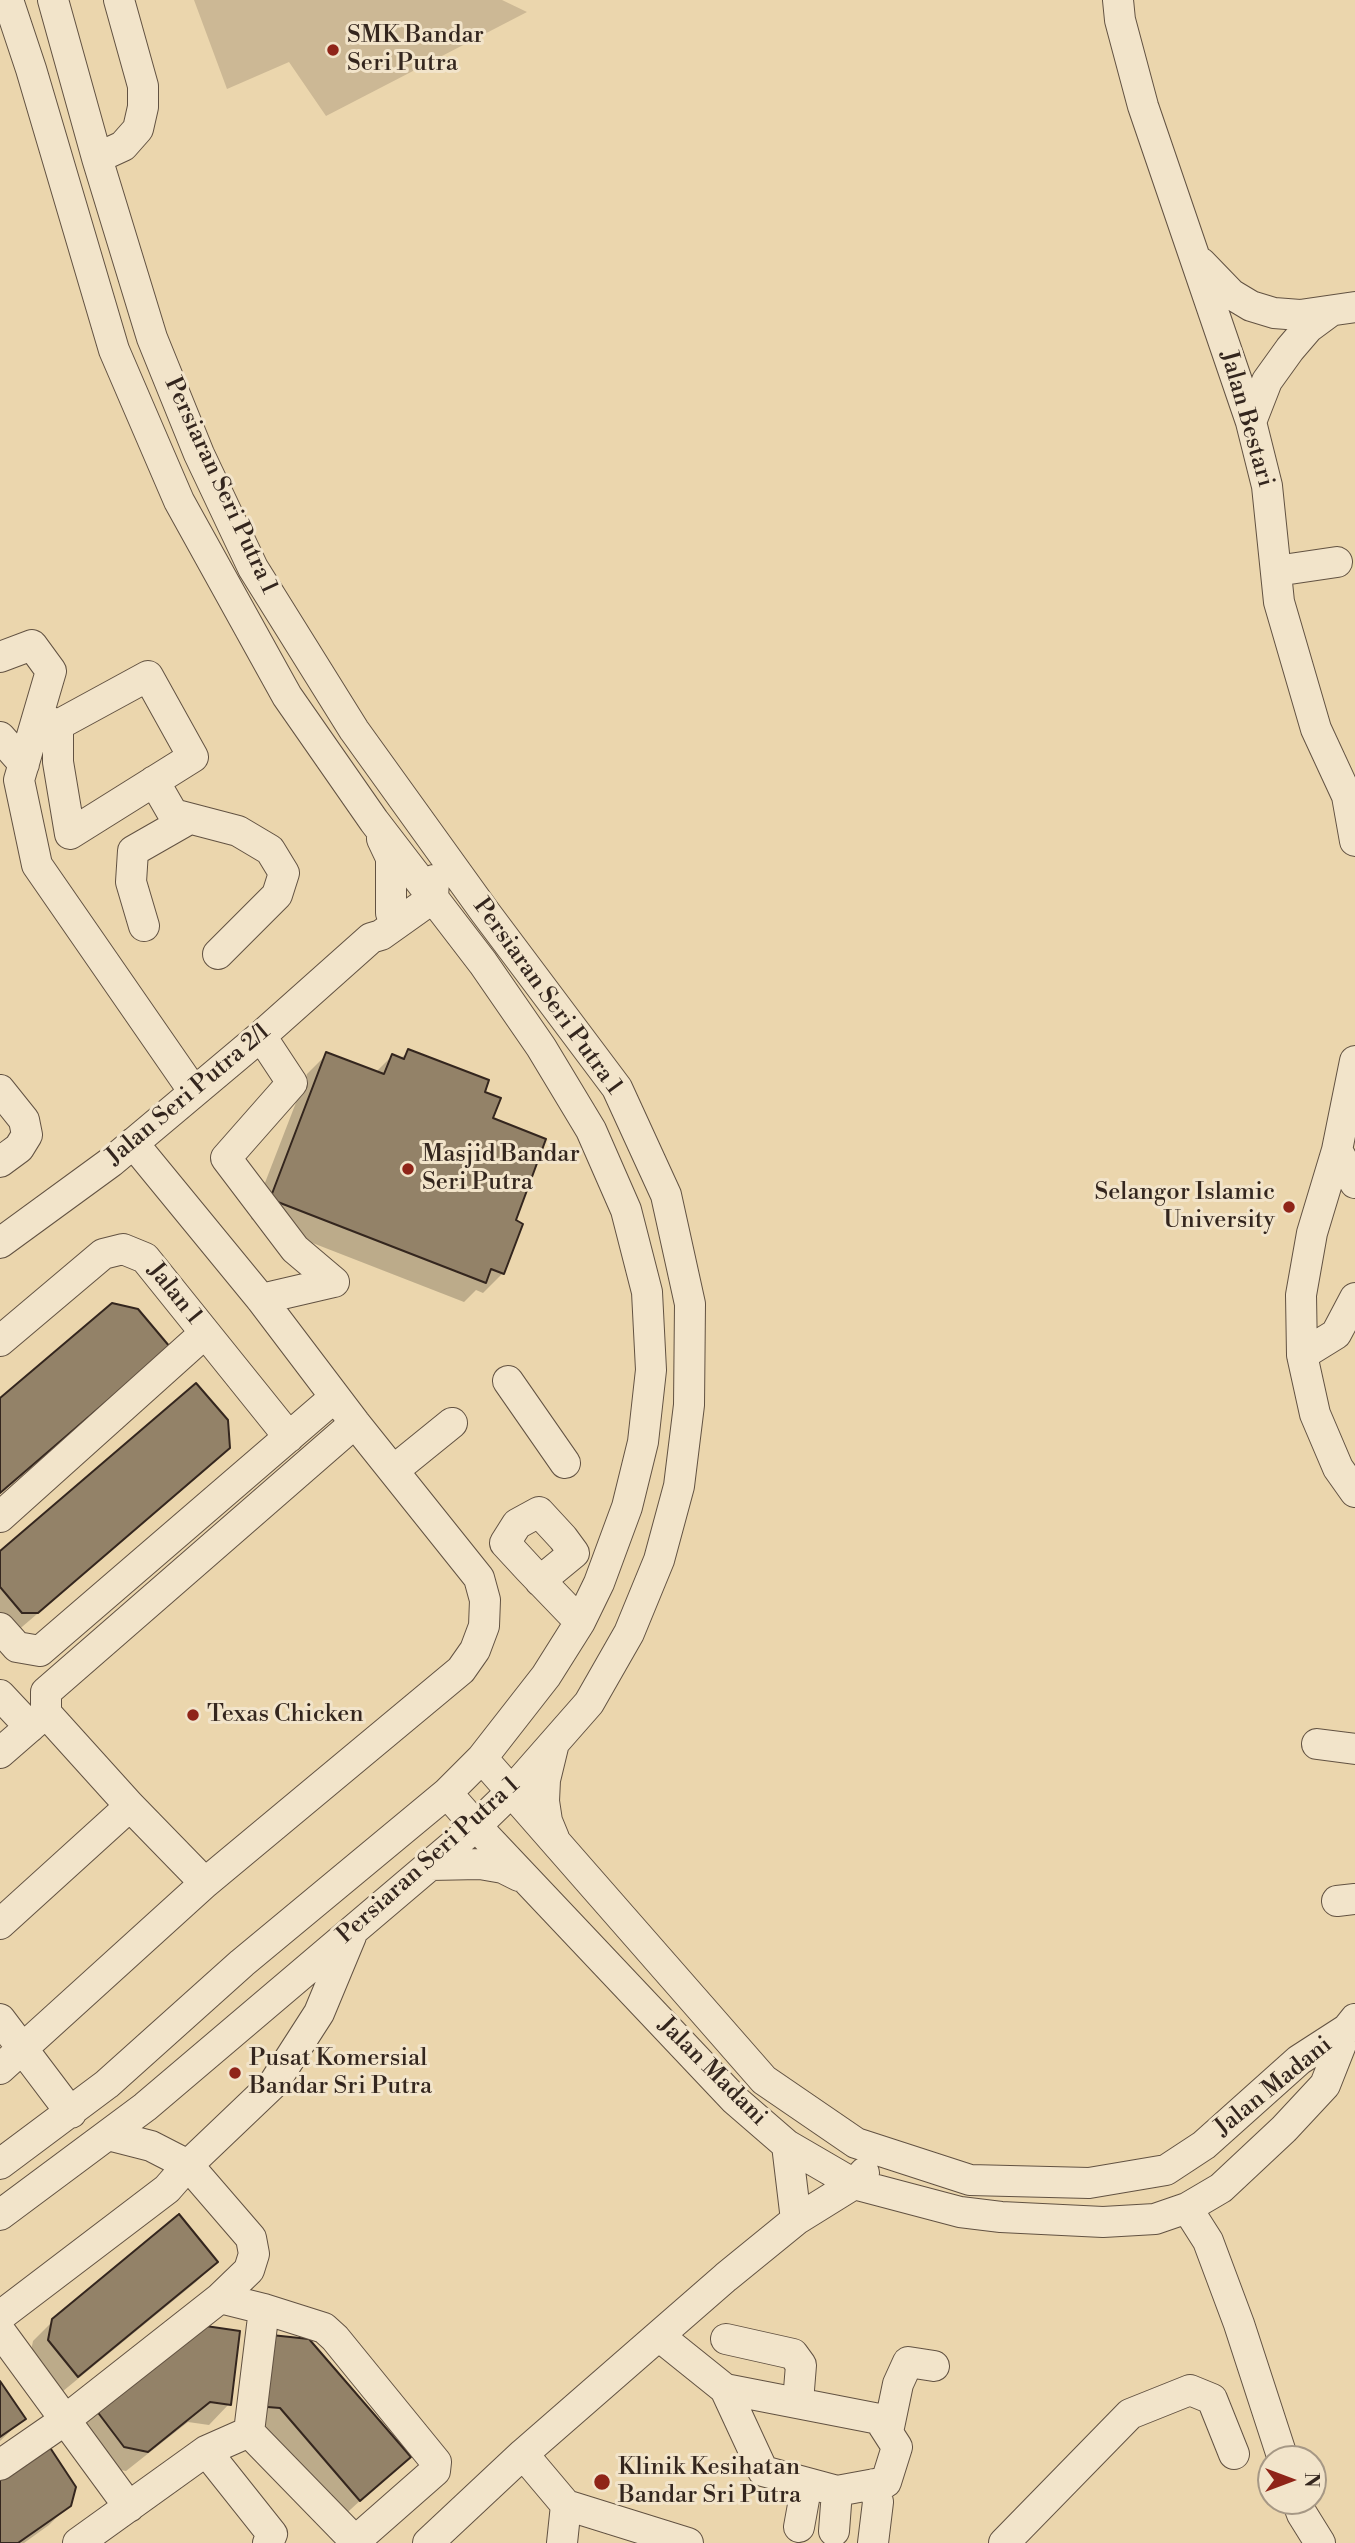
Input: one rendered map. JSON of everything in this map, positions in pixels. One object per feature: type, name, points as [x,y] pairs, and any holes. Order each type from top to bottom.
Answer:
[{"type":"street","name":"Persiaran Seri Putra 1","points":[[0,2164],[107,2084],[242,1963],[447,1793],[482,1759],[546,1676],[580,1622],[599,1583],[627,1507],[643,1442],[651,1370],[647,1292],[626,1210],[591,1130],[541,1047],[483,963],[430,890],[374,821],[287,696],[179,501],[148,433],[111,338],[8,0]]},
{"type":"street","name":"Persiaran Seri Putra 1","points":[[0,2216],[145,2107],[476,1826],[510,1793],[589,1703],[629,1633],[659,1560],[679,1486],[689,1405],[690,1304],[666,1195],[617,1088],[354,730],[253,568],[199,454],[152,338],[97,158],[54,0]]},
{"type":"street","points":[[97,158],[123,146],[138,129],[144,107],[143,86],[119,0]]},
{"type":"street","name":"Jalan Bestari","points":[[1118,0],[1120,20],[1143,106],[1251,422],[1267,486],[1279,602],[1316,729],[1347,796],[1355,841]]},
{"type":"street","points":[[1194,255],[1231,294],[1251,306],[1274,313],[1300,316],[1343,309]]},
{"type":"street","points":[[1251,422],[1267,381],[1290,349],[1308,328],[1343,309]]},
{"type":"street","points":[[1276,572],[1336,562]]},
{"type":"street","points":[[0,657],[32,645],[51,671],[48,721],[70,834],[193,757],[148,676],[48,721],[24,764],[19,780],[37,865],[194,1091]]},
{"type":"street","points":[[354,730],[370,769],[427,855],[430,890],[452,890],[464,898],[505,954],[528,970]]},
{"type":"street","points":[[0,737],[24,764]]},
{"type":"street","points":[[153,781],[173,814],[238,831],[270,850],[284,873],[277,895],[218,954]]},
{"type":"street","points":[[144,926],[131,882],[133,851],[188,819]]},
{"type":"street","points":[[374,821],[391,858],[394,918],[428,927],[483,963]]},
{"type":"street","name":"Jalan Seri Putra 2/1","points":[[0,1243],[133,1143],[261,1036],[371,938],[373,930],[394,918],[430,890]]},
{"type":"street","points":[[261,1036],[292,1083],[226,1158],[295,1249],[334,1282],[261,1299]]},
{"type":"street","points":[[1355,1061],[1336,1150],[1312,1233],[1301,1295],[1302,1355],[1315,1414],[1338,1468],[1355,1492]]},
{"type":"street","points":[[0,1090],[24,1120],[27,1135],[19,1148],[0,1162]]},
{"type":"street","points":[[0,2069],[205,1883],[461,1670],[475,1650],[484,1626],[485,1600],[480,1578],[355,1423],[261,1299],[133,1143]]},
{"type":"street","points":[[1336,1150],[1355,1183]]},
{"type":"street","name":"Jalan 1","points":[[0,1341],[103,1254],[123,1249],[145,1258],[289,1437]]},
{"type":"street","points":[[1302,1355],[1336,1334],[1355,1298]]},
{"type":"street","points":[[0,1517],[205,1333]]},
{"type":"street","points":[[508,1381],[565,1463]]},
{"type":"street","points":[[0,1628],[17,1647],[40,1651],[335,1397]]},
{"type":"street","points":[[0,1753],[38,1720],[46,1692],[355,1423]]},
{"type":"street","points":[[394,1470],[452,1423]]},
{"type":"street","points":[[540,1580],[580,1622]]},
{"type":"street","points":[[0,1695],[38,1720],[130,1806],[205,1883]]},
{"type":"street","points":[[556,1740],[548,1760],[544,1801],[547,1821],[558,1847]]},
{"type":"street","points":[[1317,1744],[1355,1749]]},
{"type":"street","name":"Jalan Madani","points":[[482,1759],[764,2080],[856,2143],[970,2180],[1089,2183],[1166,2170],[1204,2145],[1299,2060],[1351,2024]]},
{"type":"street","name":"Jalan Madani","points":[[447,1793],[736,2100],[787,2146],[854,2185],[960,2212],[1001,2217],[1103,2222],[1155,2219],[1187,2208],[1221,2188],[1284,2129],[1325,2085],[1351,2024]]},
{"type":"street","points":[[0,1924],[130,1806]]},
{"type":"street","points":[[430,1865],[480,1864],[503,1868],[526,1879]]},
{"type":"street","points":[[0,2316],[167,2189],[188,2165],[274,2083],[319,2013],[354,1930]]},
{"type":"street","points":[[0,2019],[71,2113],[111,2116],[145,2107]]},
{"type":"street","points":[[46,2080],[79,2089],[107,2084]]},
{"type":"street","points":[[1257,2099],[1284,2129]]},
{"type":"street","points":[[0,2465],[65,2420],[220,2298],[250,2270],[254,2255],[251,2238],[188,2165],[151,2146],[108,2135]]},
{"type":"street","points":[[787,2146],[796,2220]]},
{"type":"street","points":[[428,2543],[523,2454],[659,2336],[796,2220],[854,2185],[883,2152]]},
{"type":"street","points":[[1187,2208],[1208,2241],[1239,2324],[1278,2445]]},
{"type":"street","points":[[220,2298],[324,2328],[436,2462],[435,2471],[355,2542],[249,2432]]},
{"type":"street","points":[[249,2432],[264,2309]]},
{"type":"street","points":[[0,2330],[129,2507]]},
{"type":"street","points":[[659,2336],[725,2389],[763,2471],[837,2491],[886,2482],[897,2447],[879,2418],[725,2389]]},
{"type":"street","points":[[726,2339],[793,2354],[801,2365],[798,2402]]},
{"type":"street","points":[[888,2432],[898,2384],[908,2362],[934,2366]]},
{"type":"street","points":[[1011,2541],[1130,2414],[1190,2390],[1212,2399],[1234,2454]]},
{"type":"street","points":[[78,2543],[206,2451],[249,2432]]},
{"type":"street","points":[[206,2451],[272,2535],[268,2543]]},
{"type":"street","points":[[523,2454],[566,2505],[688,2543]]},
{"type":"street","points":[[799,2527],[807,2483]]},
{"type":"street","points":[[873,2543],[878,2502],[874,2484]]},
{"type":"street","points":[[834,2531],[837,2491]]},
{"type":"street","points":[[562,2543],[566,2505]]},
{"type":"street","points":[[1302,2515],[1320,2543]]},
{"type":"shaded area","points":[[194,0],[502,0],[527,12],[326,116],[289,62],[227,89]]},
{"type":"building","name":"Masjid Bandar Seri Putra","points":[[408,1049],[489,1080],[485,1092],[501,1098],[493,1118],[546,1139],[516,1220],[523,1224],[504,1274],[491,1269],[486,1283],[270,1199],[326,1052],[384,1074],[392,1054],[404,1059]]},
{"type":"building","points":[[112,1303],[138,1309],[170,1347],[0,1493],[0,1398]]},
{"type":"building","points":[[196,1383],[228,1420],[230,1448],[38,1613],[22,1613],[0,1587],[0,1551]]},
{"type":"building","points":[[179,2214],[218,2262],[78,2377],[48,2340],[52,2319]]},
{"type":"building","points":[[192,2324],[240,2331],[231,2405],[210,2402],[148,2452],[124,2447],[90,2402]]},
{"type":"building","points":[[262,2334],[309,2339],[411,2457],[360,2501],[280,2408],[255,2406]]},
{"type":"building","points":[[0,2381],[26,2419],[0,2437]]},
{"type":"building","points":[[45,2440],[76,2487],[71,2506],[18,2543],[0,2543],[0,2469]]},
{"type":"place","name":"SMK Bandar Seri Putra","points":[[333,50]]},
{"type":"place","name":"Masjid Bandar Seri Putra","points":[[408,1169]]},
{"type":"place","name":"Selangor Islamic University","points":[[1289,1207]]},
{"type":"place","name":"Texas Chicken","points":[[193,1715]]},
{"type":"place","name":"Pusat Komersial Bandar Sri Putra","points":[[235,2073]]},
{"type":"place","name":"Klinik Kesihatan Bandar Sri Putra","points":[[602,2482]]}]
